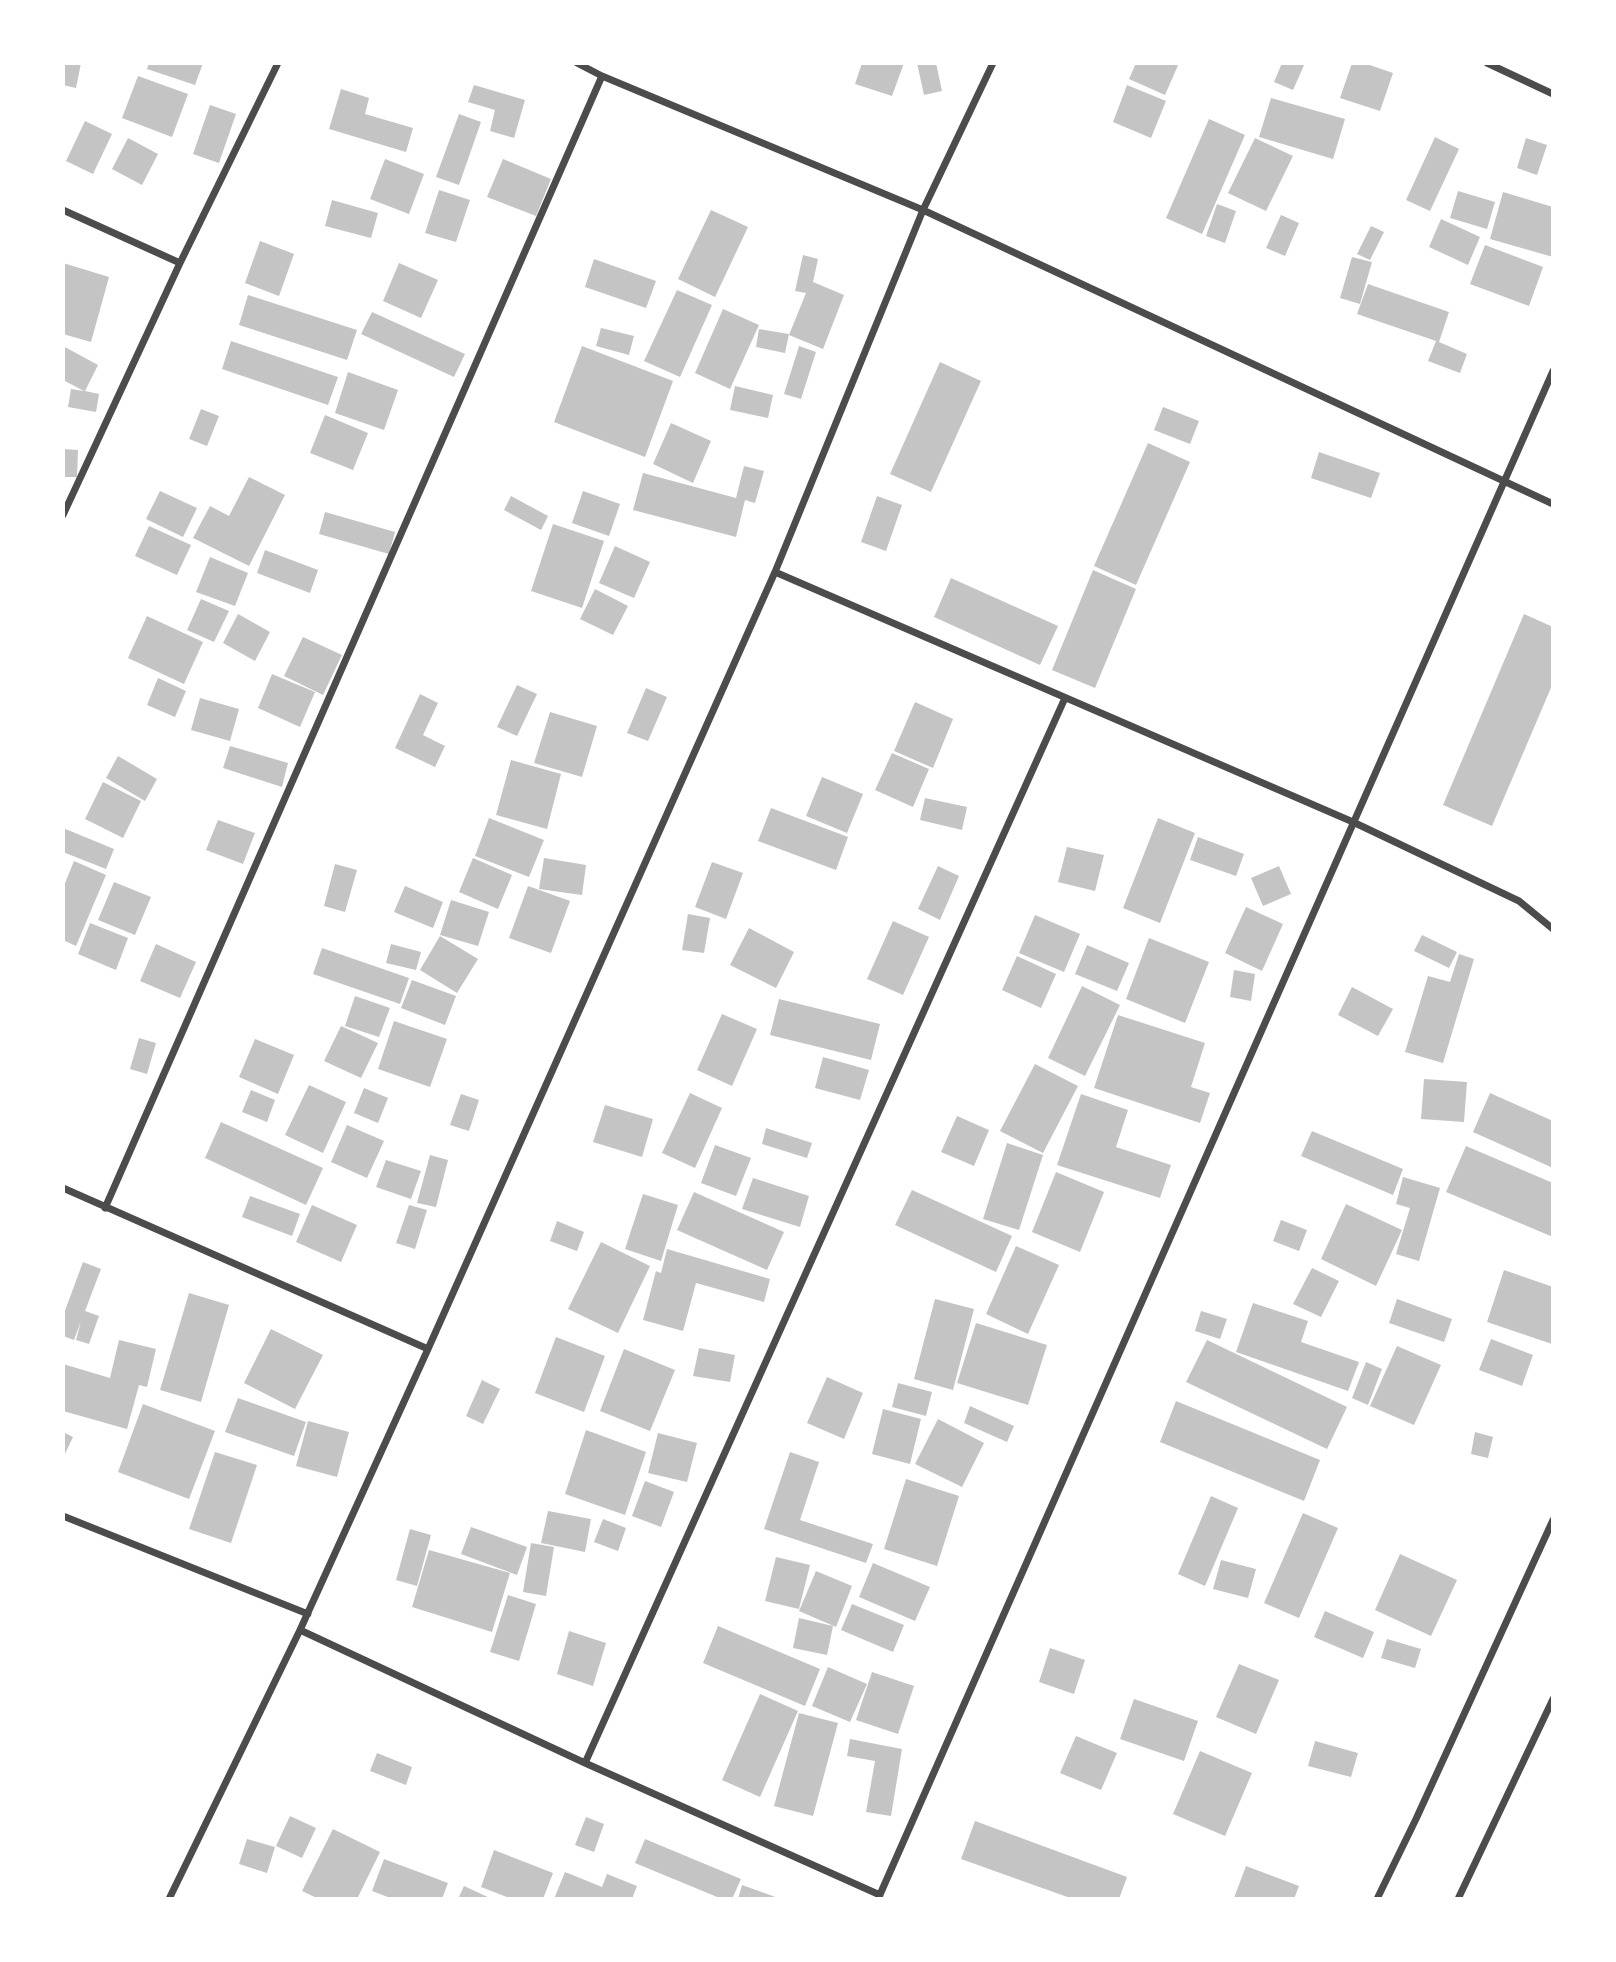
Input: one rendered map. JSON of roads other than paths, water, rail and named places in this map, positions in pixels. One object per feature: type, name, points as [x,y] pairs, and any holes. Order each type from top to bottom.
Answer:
[{"type":"street","points":[[63,515],[180,263],[278,63]]},
{"type":"street","points":[[577,63],[602,76],[922,210],[1553,504]]},
{"type":"street","points":[[169,1899],[300,1630],[428,1349],[775,572],[922,210],[993,63]]},
{"type":"street","points":[[1487,63],[1553,94]]},
{"type":"street","points":[[105,1208],[602,76]]},
{"type":"street","points":[[63,210],[180,263]]},
{"type":"street","points":[[300,1630],[879,1897],[1553,371]]},
{"type":"street","points":[[775,572],[1353,822],[1519,901],[1553,929]]},
{"type":"street","points":[[584,1763],[1065,698]]},
{"type":"street","points":[[63,1188],[428,1349]]},
{"type":"street","points":[[63,1516],[307,1614]]},
{"type":"street","points":[[1377,1899],[1434,1782],[1553,1520]]},
{"type":"street","points":[[1458,1899],[1553,1699]]}]
